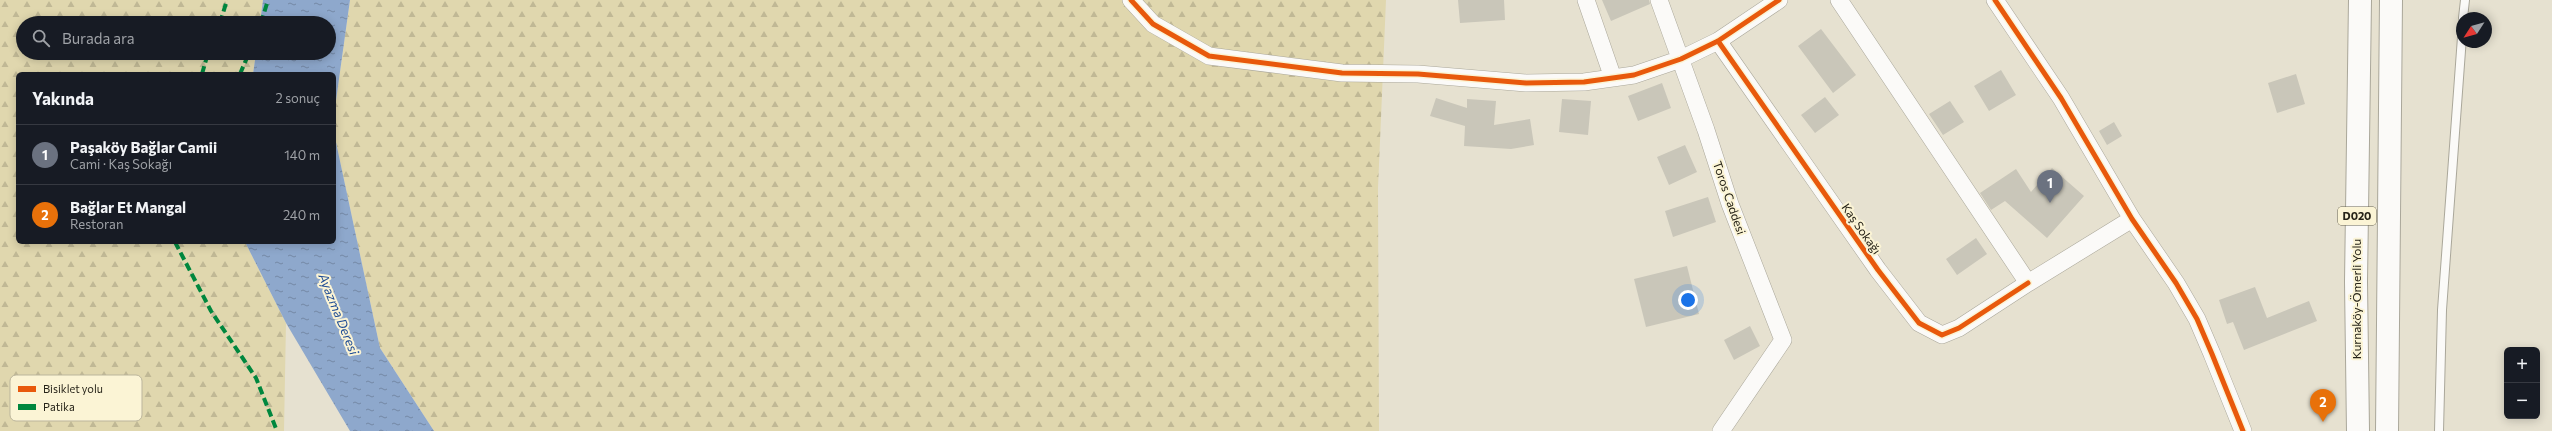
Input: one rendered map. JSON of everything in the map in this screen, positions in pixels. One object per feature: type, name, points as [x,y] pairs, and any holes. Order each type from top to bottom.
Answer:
[{"type":"highway","name":"Kurnaköy-Ömerli Yolu","points":[[2358,431],[2356,274],[2360,0]]},
{"type":"highway","name":"D020","points":[[2387,431],[2391,0]]},
{"type":"street","points":[[1131,0],[1153,24],[1209,56],[1342,74],[1418,74],[1526,84],[1584,82],[1634,75],[1681,59],[1718,41],[1779,0]]},
{"type":"street","points":[[1586,0],[1613,78]]},
{"type":"street","points":[[1659,0],[1681,59]]},
{"type":"street","points":[[1839,0],[2028,283],[2132,219]]},
{"type":"street","points":[[1995,0],[2062,98],[2132,219],[2176,283],[2197,319],[2243,431]]},
{"type":"street","name":"Kaş Sokağı","points":[[1718,41],[1878,270],[1919,323],[1942,335],[1959,328],[2028,283]]},
{"type":"street","name":"Toros Caddesi","points":[[1681,59],[1730,204],[1783,340],[1722,431]]},
{"type":"lane","points":[[2464,12],[2465,0]]},
{"type":"lane","points":[[2439,431],[2442,310],[2461,48]]},
{"type":"green space","points":[[0,0],[263,0],[261,16],[16,16],[16,60],[255,60],[253,72],[16,72],[16,244],[246,244],[286,323],[284,431],[0,431]]},
{"type":"green space","points":[[350,0],[1386,0],[1378,188],[1379,431],[434,431],[380,348],[336,142],[336,101]]},
{"type":"water","points":[[263,0],[350,0],[336,101],[336,72],[253,72],[255,60],[336,60],[336,16],[261,16]]},
{"type":"water","name":"Ayazma Deresi","points":[[336,142],[380,348],[434,431],[350,431],[286,323],[246,244],[336,244]]},
{"type":"building","points":[[1458,0],[1504,0],[1505,20],[1460,23]]},
{"type":"building","points":[[1602,0],[1649,0],[1650,4],[1611,21]]},
{"type":"building","points":[[1821,29],[1856,75],[1833,93],[1798,46]]},
{"type":"building","points":[[2001,70],[2016,95],[1989,111],[1974,86]]},
{"type":"building","points":[[2296,74],[2305,104],[2277,113],[2268,83]]},
{"type":"building","points":[[1662,83],[1671,108],[1638,121],[1628,96]]},
{"type":"building","points":[[1825,97],[1839,115],[1815,133],[1801,115]]},
{"type":"building","points":[[1436,98],[1467,108],[1467,99],[1496,101],[1494,125],[1530,119],[1534,145],[1511,149],[1464,146],[1465,126],[1430,116]]},
{"type":"building","points":[[1562,99],[1591,101],[1588,135],[1559,132]]},
{"type":"building","points":[[1950,101],[1964,122],[1943,135],[1929,114]]},
{"type":"building","points":[[2114,122],[2122,136],[2107,145],[2099,131]]},
{"type":"building","points":[[1685,145],[1697,172],[1669,185],[1657,157]]},
{"type":"building","points":[[2052,168],[2084,196],[2047,238],[2005,201],[1991,210],[1980,193],[2016,169],[2031,192]]},
{"type":"building","points":[[1708,197],[1716,222],[1673,237],[1665,211]]},
{"type":"building","points":[[1976,238],[1987,254],[1957,275],[1946,259]]},
{"type":"building","points":[[1687,266],[1699,314],[1646,327],[1634,279]]},
{"type":"building","points":[[2255,287],[2267,318],[2309,301],[2317,321],[2244,350],[2233,322],[2227,324],[2219,300]]},
{"type":"building","points":[[1750,326],[1760,346],[1734,360],[1724,340]]},
{"type":"marked path","points":[[222,16],[227,0]]},
{"type":"marked path","points":[[263,16],[268,0]]},
{"type":"marked path","points":[[203,72],[206,60]]},
{"type":"marked path","points":[[241,72],[246,60]]},
{"type":"marked path","points":[[176,244],[211,311],[256,378],[277,431]]},
{"type":"cycle path","points":[[1131,0],[1153,24],[1209,56],[1342,73],[1418,74],[1526,83],[1584,82],[1634,75],[1681,59],[1718,41],[1779,0]]},
{"type":"cycle path","points":[[1995,0],[2061,98],[2132,219],[2176,283],[2197,319],[2243,431]]},
{"type":"cycle path","points":[[1718,41],[1878,270],[1919,323],[1942,335],[1959,328],[2028,283]]},
{"type":"place","name":"Paşaköy Bağlar Camii","points":[[2050,203]]},
{"type":"place","name":"Bağlar Et Mangal","points":[[2323,422]]}]
